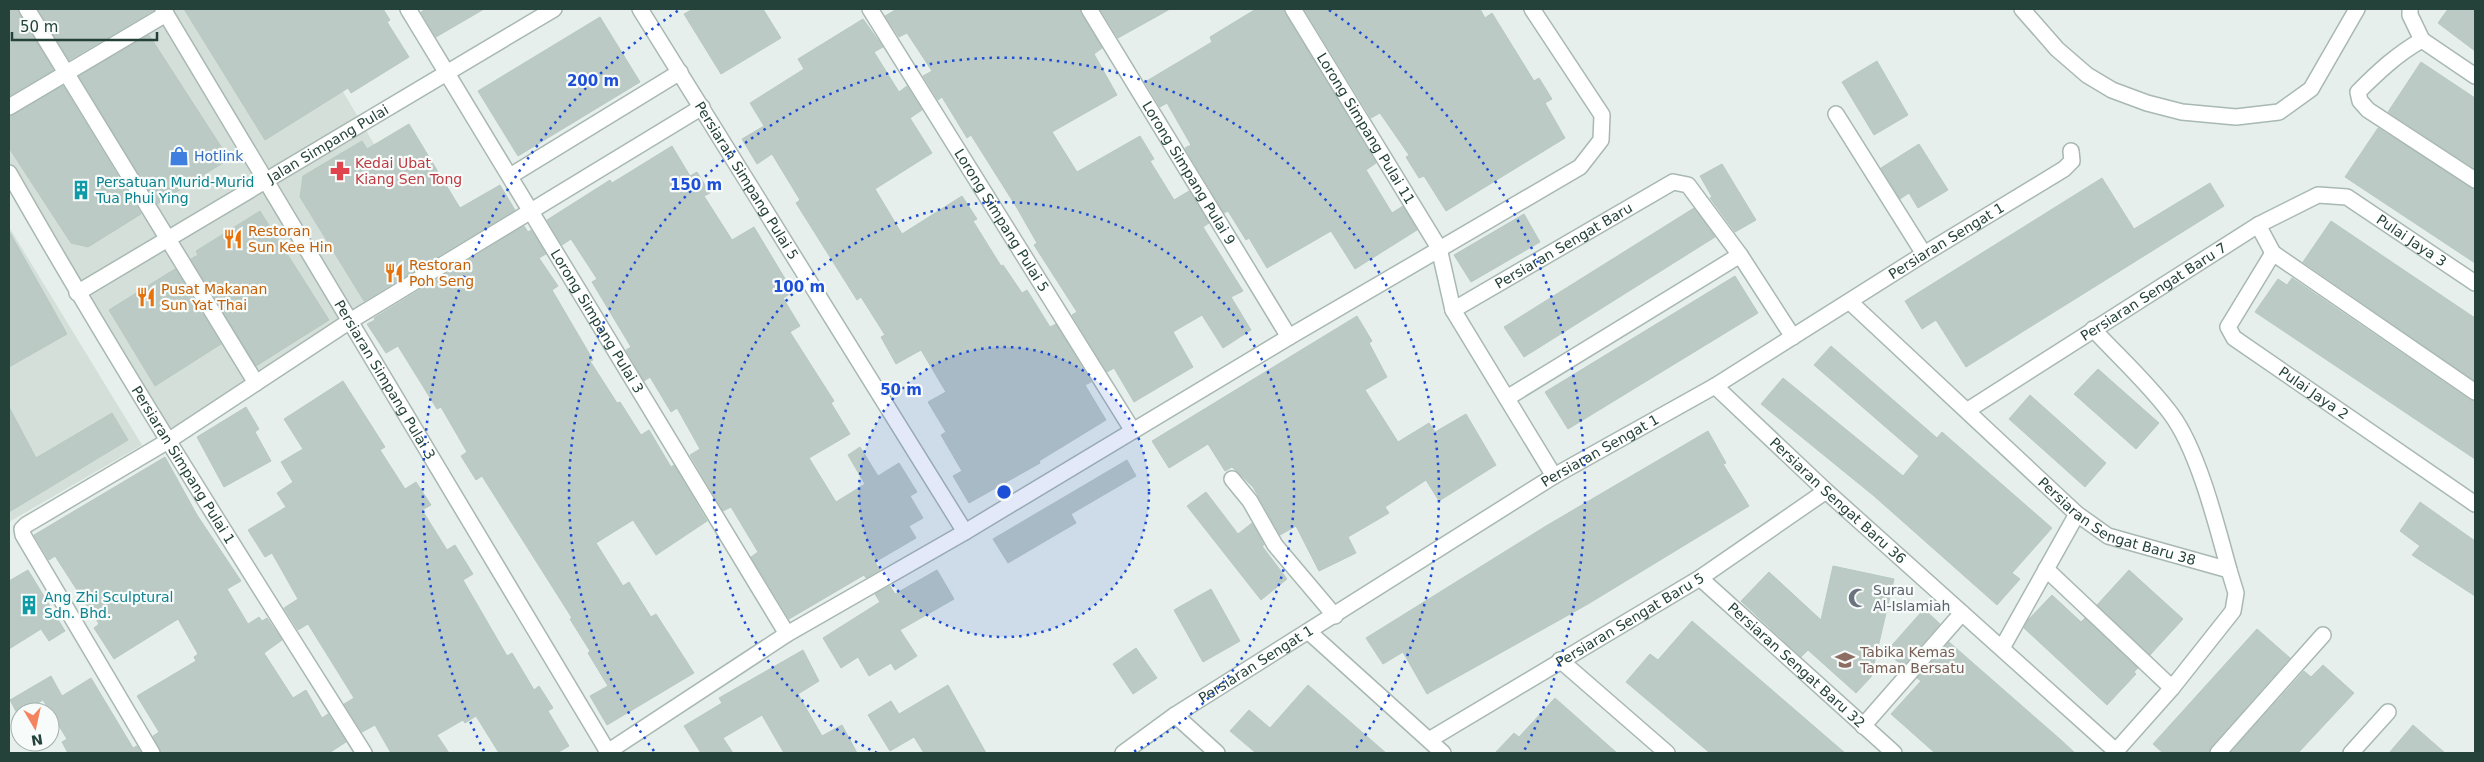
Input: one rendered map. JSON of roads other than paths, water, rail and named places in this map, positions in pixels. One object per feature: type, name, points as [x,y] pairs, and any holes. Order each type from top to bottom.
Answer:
[{"type":"street","points":[[27,9],[169,238],[256,383]]},
{"type":"street","name":"Lorong Simpang Pulai 3","points":[[408,9],[787,634]]},
{"type":"street","name":"Jalan Simpang Pulai","points":[[77,293],[554,9]]},
{"type":"street","name":"Persiaran Simpang Pulai 5","points":[[640,9],[965,532]]},
{"type":"street","name":"Lorong Simpang Pulai 5","points":[[870,9],[1134,431]]},
{"type":"street","name":"Lorong Simpang Pulai 9","points":[[1089,9],[1289,337]]},
{"type":"street","name":"Lorong Simpang Pulai 11","points":[[1294,9],[1439,248],[1453,310],[1554,476]]},
{"type":"street","points":[[607,753],[787,634],[965,532],[1289,337],[1580,167],[1601,140],[1602,115],[1532,9]]},
{"type":"street","points":[[2022,9],[2057,49],[2087,75],[2112,90],[2182,112],[2236,117],[2279,112],[2311,89],[2357,9]]},
{"type":"street","points":[[2410,9],[2422,40],[2475,76]]},
{"type":"street","points":[[9,107],[165,11]]},
{"type":"street","name":"Persiaran Simpang Pulai 3","points":[[165,11],[607,753]]},
{"type":"street","points":[[2422,40],[2398,54],[2371,78],[2358,92],[2360,101],[2368,110],[2475,180]]},
{"type":"street","points":[[510,176],[680,72]]},
{"type":"street","points":[[152,753],[22,534],[22,529],[168,441],[350,321],[530,210],[702,108]]},
{"type":"street","points":[[1836,114],[1924,254]]},
{"type":"street","name":"Persiaran Sengat 1","points":[[1122,753],[1175,715],[1335,616],[1554,476],[1715,386],[1924,254],[2064,169],[2072,161],[2071,150]]},
{"type":"street","name":"Persiaran Simpang Pulai 1","points":[[9,173],[77,293],[364,753]]},
{"type":"street","name":"Persiaran Sengat Baru","points":[[1453,310],[1673,182],[1688,185],[1740,255]]},
{"type":"street","name":"Persiaran Sengat Baru 7","points":[[1968,410],[2258,225],[2318,195],[2347,197]]},
{"type":"street","name":"Pulai Jaya 3","points":[[2347,197],[2475,283]]},
{"type":"street","points":[[2258,225],[2273,254],[2475,392]]},
{"type":"street","name":"Pulai Jaya 2","points":[[2273,254],[2228,327],[2234,338],[2475,504]]},
{"type":"street","points":[[1506,398],[1740,255],[1793,337]]},
{"type":"street","name":"Persiaran Sengat Baru 38","points":[[1850,302],[1968,410],[2077,514],[2108,536],[2229,570]]},
{"type":"street","points":[[2094,329],[2171,414],[2188,444],[2218,527],[2236,593],[2233,610],[2172,688],[2117,752]]},
{"type":"street","name":"Persiaran Sengat Baru 36","points":[[1715,386],[1826,491],[2117,752]]},
{"type":"street","points":[[1232,478],[1250,501],[1275,545],[1335,616]]},
{"type":"street","name":"Persiaran Sengat Baru 5","points":[[1429,740],[1700,578],[1826,491]]},
{"type":"street","points":[[2002,648],[2077,514]]},
{"type":"street","points":[[2046,569],[2172,688]]},
{"type":"street","name":"Persiaran Sengat Baru 32","points":[[1700,578],[1894,753]]},
{"type":"street","points":[[1863,726],[1962,613]]},
{"type":"street","points":[[1309,632],[1442,753]]},
{"type":"street","points":[[2218,753],[2323,635]]},
{"type":"street","points":[[1560,660],[1667,753]]},
{"type":"street","points":[[2350,753],[2388,712]]},
{"type":"street","points":[[1175,715],[1216,753]]},
{"type":"place","name":"Hotlink","points":[[179,156]]},
{"type":"place","name":"Kedai Ubat Kiang Sen Tong","points":[[340,171]]},
{"type":"place","name":"Persatuan Murid-Murid Tua Phui Ying","points":[[81,190]]},
{"type":"place","name":"Restoran Sun Kee Hin","points":[[233,239]]},
{"type":"place","name":"Restoran Poh Seng","points":[[394,273]]},
{"type":"place","name":"Pusat Makanan Sun Yat Thai","points":[[146,297]]},
{"type":"place","name":"Surau Al-Islamiah","points":[[1858,598]]},
{"type":"place","name":"Ang Zhi Sculptural Sdn. Bhd.","points":[[29,605]]},
{"type":"place","name":"Tabika Kemas Taman Bersatu","points":[[1845,660]]}]
